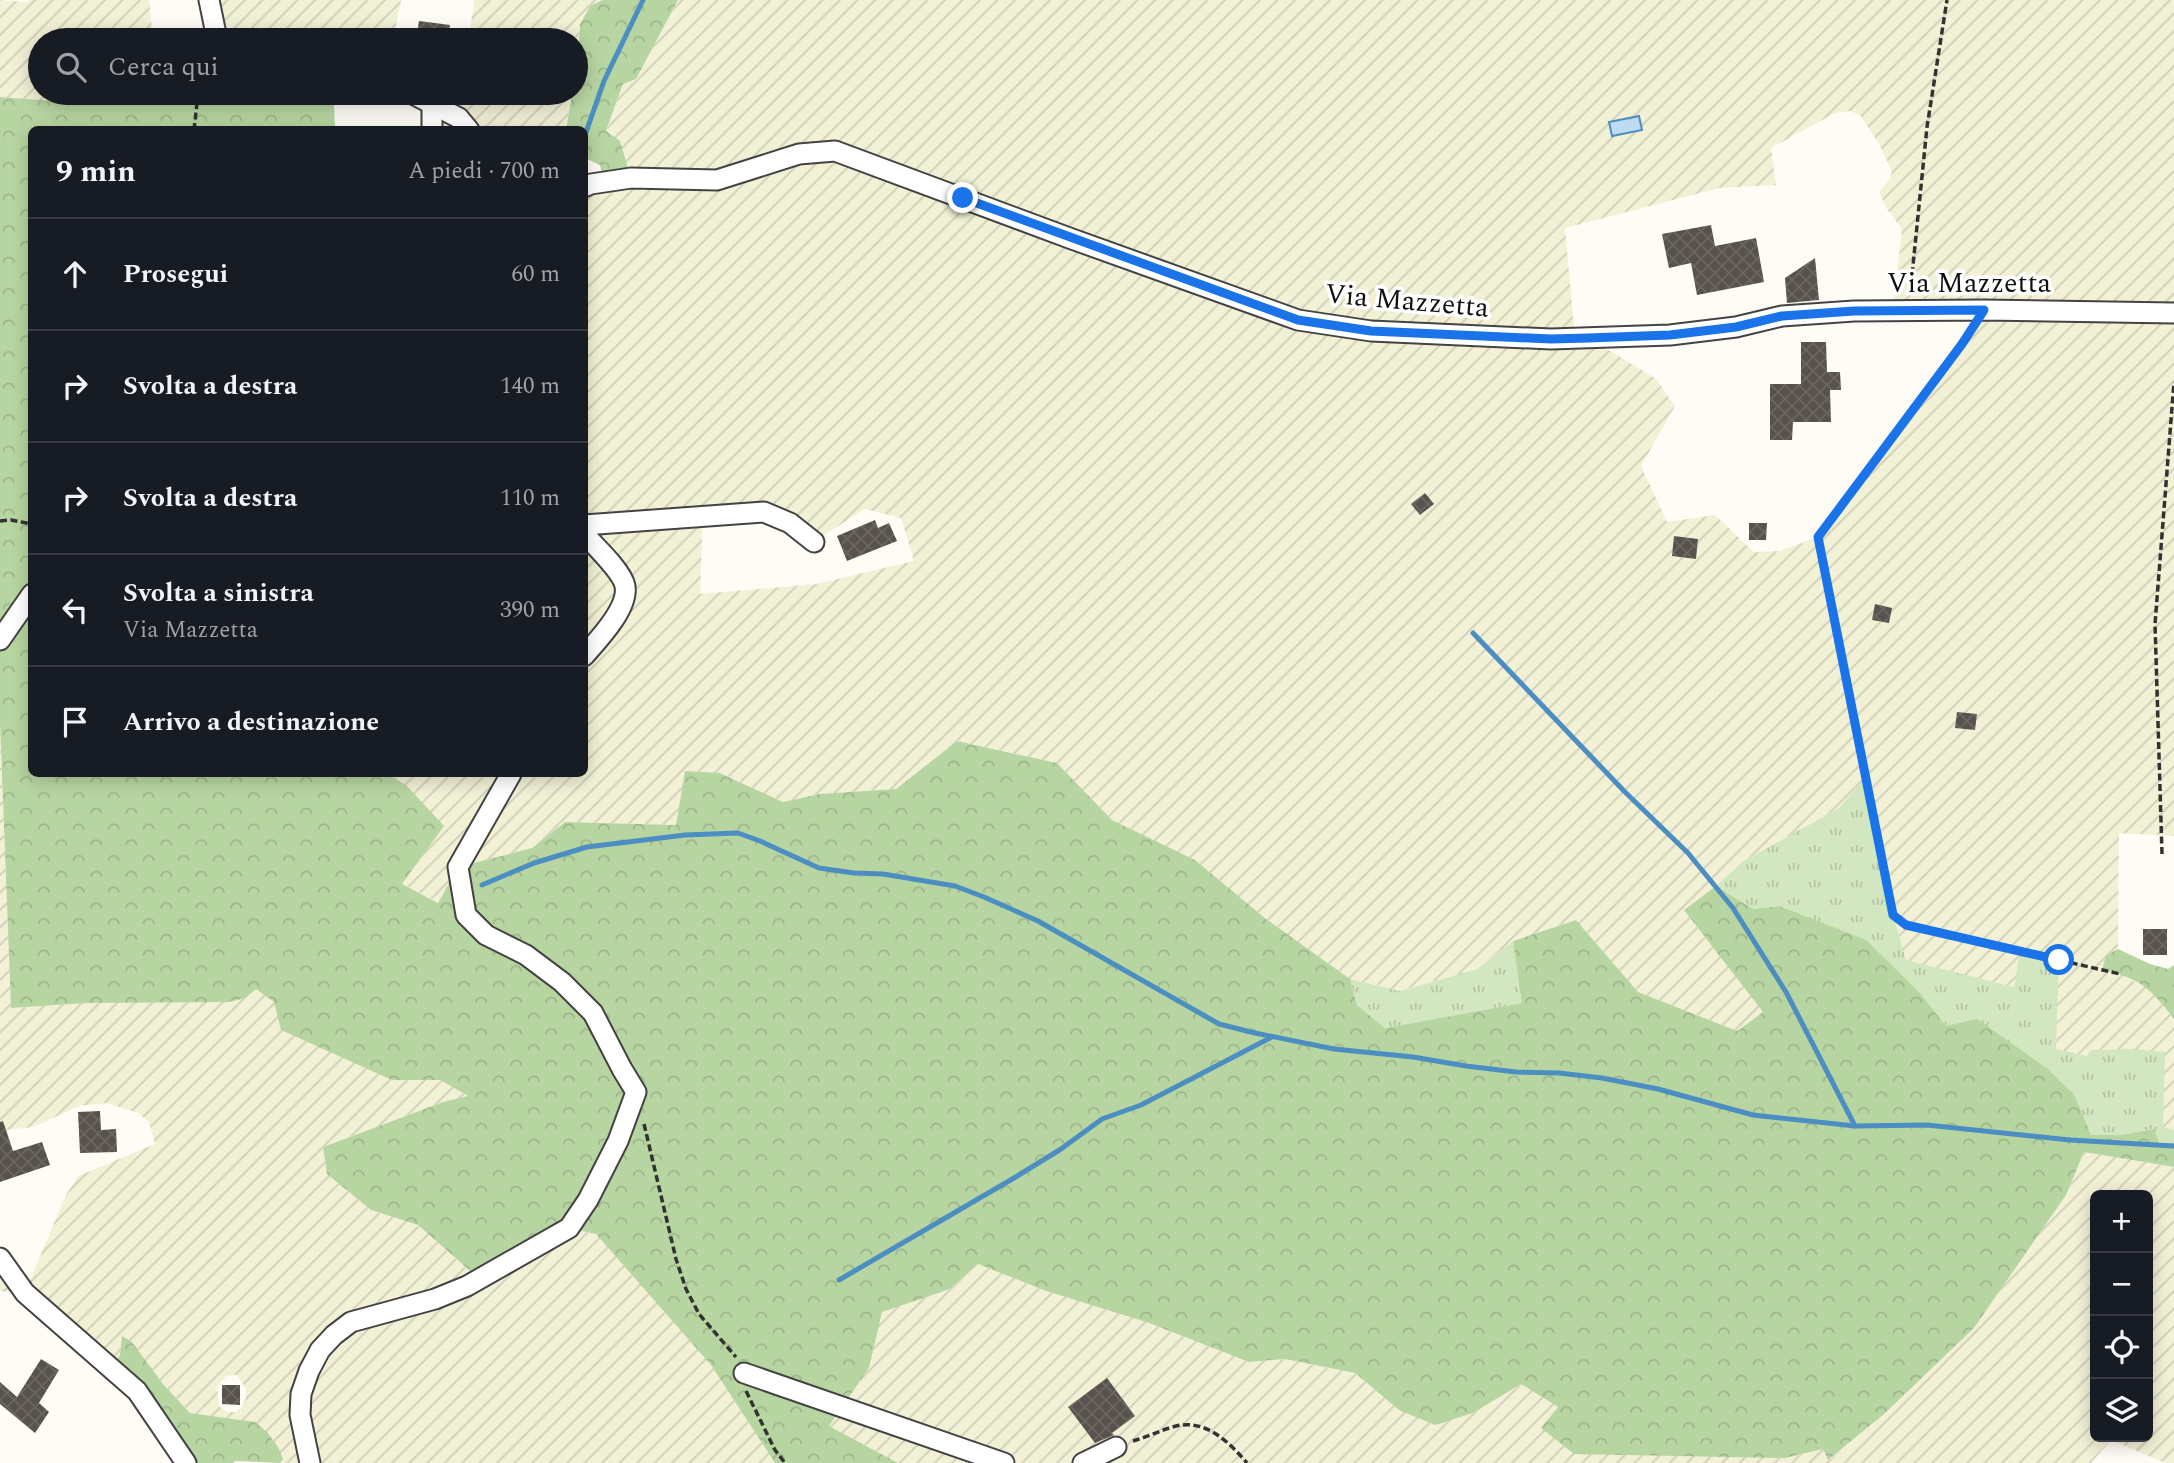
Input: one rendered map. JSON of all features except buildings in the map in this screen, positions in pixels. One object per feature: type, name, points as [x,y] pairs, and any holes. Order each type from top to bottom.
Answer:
[{"type":"street","points":[[208,0],[215,28]]},
{"type":"street","points":[[432,105],[432,126]]},
{"type":"street","points":[[436,105],[460,118],[466,126]]},
{"type":"street","name":"Via Mazzetta","points":[[588,185],[631,178],[717,180],[799,154],[835,151],[1298,320],[1371,331],[1551,339],[1670,335],[1736,327],[1782,316],[1854,311],[2174,313]]},
{"type":"street","points":[[588,525],[764,512],[790,523],[814,542]]},
{"type":"street","points":[[588,539],[625,585],[625,601],[588,651]]},
{"type":"street","points":[[0,640],[28,600]]},
{"type":"street","points":[[310,1463],[300,1415],[301,1394],[320,1350],[351,1322],[435,1299],[467,1286],[569,1228],[588,1200],[618,1141],[636,1092],[593,1013],[562,982],[526,955],[486,935],[466,915],[458,867],[509,777]]},
{"type":"street","points":[[0,1258],[25,1293],[137,1391],[186,1463]]},
{"type":"street","points":[[744,1373],[1004,1463]]},
{"type":"street","points":[[1083,1463],[1116,1447]]},
{"type":"path","points":[[1909,311],[1927,127],[1947,0]]},
{"type":"path","points":[[194,126],[197,105]]},
{"type":"path","points":[[1984,310],[1962,344],[1818,537],[1893,915],[1906,925],[2120,974]]},
{"type":"path","points":[[2162,854],[2155,624],[2174,382]]},
{"type":"path","points":[[0,521],[28,523]]},
{"type":"path","points":[[636,1092],[686,1289],[699,1314],[733,1351],[744,1373],[746,1395],[775,1450],[785,1463]]},
{"type":"path","points":[[1116,1447],[1178,1426],[1205,1427],[1232,1446],[1247,1463]]},
{"type":"green space","points":[[0,0],[149,0],[152,28],[28,28],[28,99],[0,97]]},
{"type":"green space","points":[[208,0],[401,0],[395,28],[216,28]]},
{"type":"green space","points":[[474,0],[603,0],[591,5],[580,28],[470,28]]},
{"type":"green space","points":[[603,0],[678,0],[636,79],[623,84],[606,131],[620,141],[631,178],[604,182],[600,165],[588,159],[588,126],[567,126],[570,105],[588,105],[588,28],[580,28],[591,5]]},
{"type":"green space","points":[[678,0],[2174,0],[2174,836],[2119,833],[2118,949],[2107,955],[2103,970],[2120,974],[2151,990],[2174,1019],[2174,1130],[2163,1127],[2088,1056],[2056,1050],[2014,987],[1906,961],[1893,915],[1866,778],[1839,808],[1742,862],[1684,910],[1763,1012],[1736,1031],[1638,992],[1576,920],[1513,941],[1477,969],[1400,991],[1350,979],[1266,919],[1198,863],[1112,820],[1057,763],[957,741],[896,789],[819,794],[783,802],[721,773],[677,825],[565,822],[532,848],[458,867],[439,903],[402,884],[388,777],[588,777],[588,186],[630,177],[606,132],[623,84],[636,79]],"holes":[[[1850,111],[1860,115],[1879,144],[1892,171],[1890,179],[1879,192],[1887,209],[1902,229],[1893,311],[1984,310],[1818,537],[1780,551],[1754,552],[1715,515],[1667,522],[1641,466],[1675,406],[1655,378],[1588,338],[1575,338],[1565,228],[1719,188],[1776,185],[1771,148],[1835,113]],[[864,509],[901,518],[914,561],[816,584],[700,594],[703,516],[790,523],[814,542]]]},
{"type":"green space","points":[[0,97],[28,99],[28,105],[334,105],[335,126],[28,126],[28,777],[393,777],[407,786],[444,826],[402,884],[438,903],[458,867],[532,848],[565,822],[676,825],[685,771],[720,773],[783,802],[819,794],[896,789],[957,741],[1057,763],[1112,820],[1195,860],[1266,919],[1350,979],[1357,1005],[1385,1028],[1522,1003],[1513,941],[1576,920],[1638,992],[1737,1031],[1763,1012],[1684,910],[1716,886],[1753,909],[1779,906],[1866,940],[1921,994],[1946,1026],[1977,1019],[2048,1069],[2075,1096],[2091,1135],[2120,1135],[2154,1129],[2160,1145],[2174,1146],[2174,1167],[2084,1152],[2066,1195],[1974,1328],[1883,1415],[1828,1460],[1823,1449],[1785,1458],[1574,1454],[1541,1428],[1558,1407],[1521,1384],[1473,1413],[1435,1425],[1399,1410],[1355,1373],[1285,1359],[1249,1362],[1149,1323],[1046,1291],[978,1264],[950,1289],[882,1312],[869,1368],[829,1426],[898,1463],[775,1463],[711,1365],[596,1234],[569,1228],[478,1278],[418,1225],[371,1210],[327,1174],[323,1147],[443,1102],[468,1096],[440,1080],[392,1080],[281,1030],[274,1002],[256,989],[245,998],[229,1002],[88,1003],[11,1008],[0,723]]},
{"type":"green space","points":[[432,105],[460,117],[461,105],[570,105],[566,126],[432,126]]},
{"type":"green space","points":[[0,723],[11,1008],[245,998],[256,989],[392,1080],[440,1080],[469,1097],[443,1102],[323,1147],[327,1174],[371,1210],[418,1225],[477,1278],[351,1317],[297,1393],[307,1463],[280,1463],[283,1459],[255,1422],[190,1413],[163,1384],[132,1342],[122,1337],[120,1355],[111,1368],[25,1293],[0,1291],[0,1258],[25,1292],[66,1195],[78,1176],[155,1144],[149,1122],[138,1113],[107,1103],[79,1106],[33,1127],[0,1131]],"holes":[[[236,1375],[246,1388],[246,1398],[241,1408],[235,1412],[227,1412],[219,1406],[217,1387],[226,1376]]]},
{"type":"green space","points":[[1866,777],[1893,915],[1906,960],[2014,987],[2020,951],[2059,960],[2056,1049],[2087,1056],[2091,1050],[2133,1049],[2165,1052],[2163,1127],[2174,1130],[2174,1146],[2160,1145],[2153,1129],[2120,1135],[2091,1135],[2075,1096],[1946,1026],[1921,994],[1779,906],[1753,909],[1716,886],[1742,862],[1839,808]]},
{"type":"green space","points":[[1513,941],[1523,1003],[1385,1028],[1357,1005],[1350,979],[1400,991],[1477,969]]},
{"type":"green space","points":[[2118,949],[2150,964],[2168,969],[2174,965],[2174,1019],[2144,986],[2102,970],[2106,955]]},
{"type":"green space","points":[[2084,1152],[2174,1167],[2174,1463],[2165,1463],[2116,1442],[2153,1442],[2153,1190],[2090,1190],[2090,1442],[2109,1442],[2091,1463],[898,1463],[829,1426],[869,1368],[881,1312],[950,1289],[978,1264],[1046,1291],[1149,1323],[1249,1362],[1285,1359],[1355,1373],[1399,1410],[1473,1413],[1521,1384],[1558,1407],[1785,1458],[1823,1449],[1829,1460],[1883,1415],[1974,1328],[2066,1195]]},
{"type":"green space","points":[[569,1228],[596,1234],[695,1346],[711,1365],[775,1463],[313,1463],[304,1415],[313,1370],[355,1324],[435,1300]]},
{"type":"green space","points":[[122,1336],[132,1342],[163,1384],[190,1413],[255,1422],[278,1447],[283,1459],[280,1463],[186,1463],[111,1368],[120,1355]]},
{"type":"water","points":[[1639,116],[1642,130],[1612,136],[1609,122]]},
{"type":"waterway","points":[[588,127],[604,81],[643,0]]},
{"type":"waterway","points":[[1473,633],[1625,792],[1688,853],[1733,908],[1786,992],[1855,1126]]},
{"type":"waterway","points":[[482,885],[534,863],[587,847],[685,835],[738,833],[819,868],[883,874],[955,886],[984,897],[1038,921],[1219,1024],[1255,1033],[1334,1049],[1516,1072],[1602,1078],[1658,1089],[1753,1115],[1855,1126],[1927,1125],[2070,1140],[2174,1146]]},
{"type":"waterway","points":[[839,1280],[1014,1178],[1102,1119],[1141,1105],[1272,1037]]},
{"type":"route","points":[[963,198],[1298,320],[1371,331],[1551,339],[1588,338],[1670,335],[1736,327],[1782,316],[1854,311],[1984,310],[1962,344],[1818,537],[1893,915],[1906,925],[2059,960]]}]
